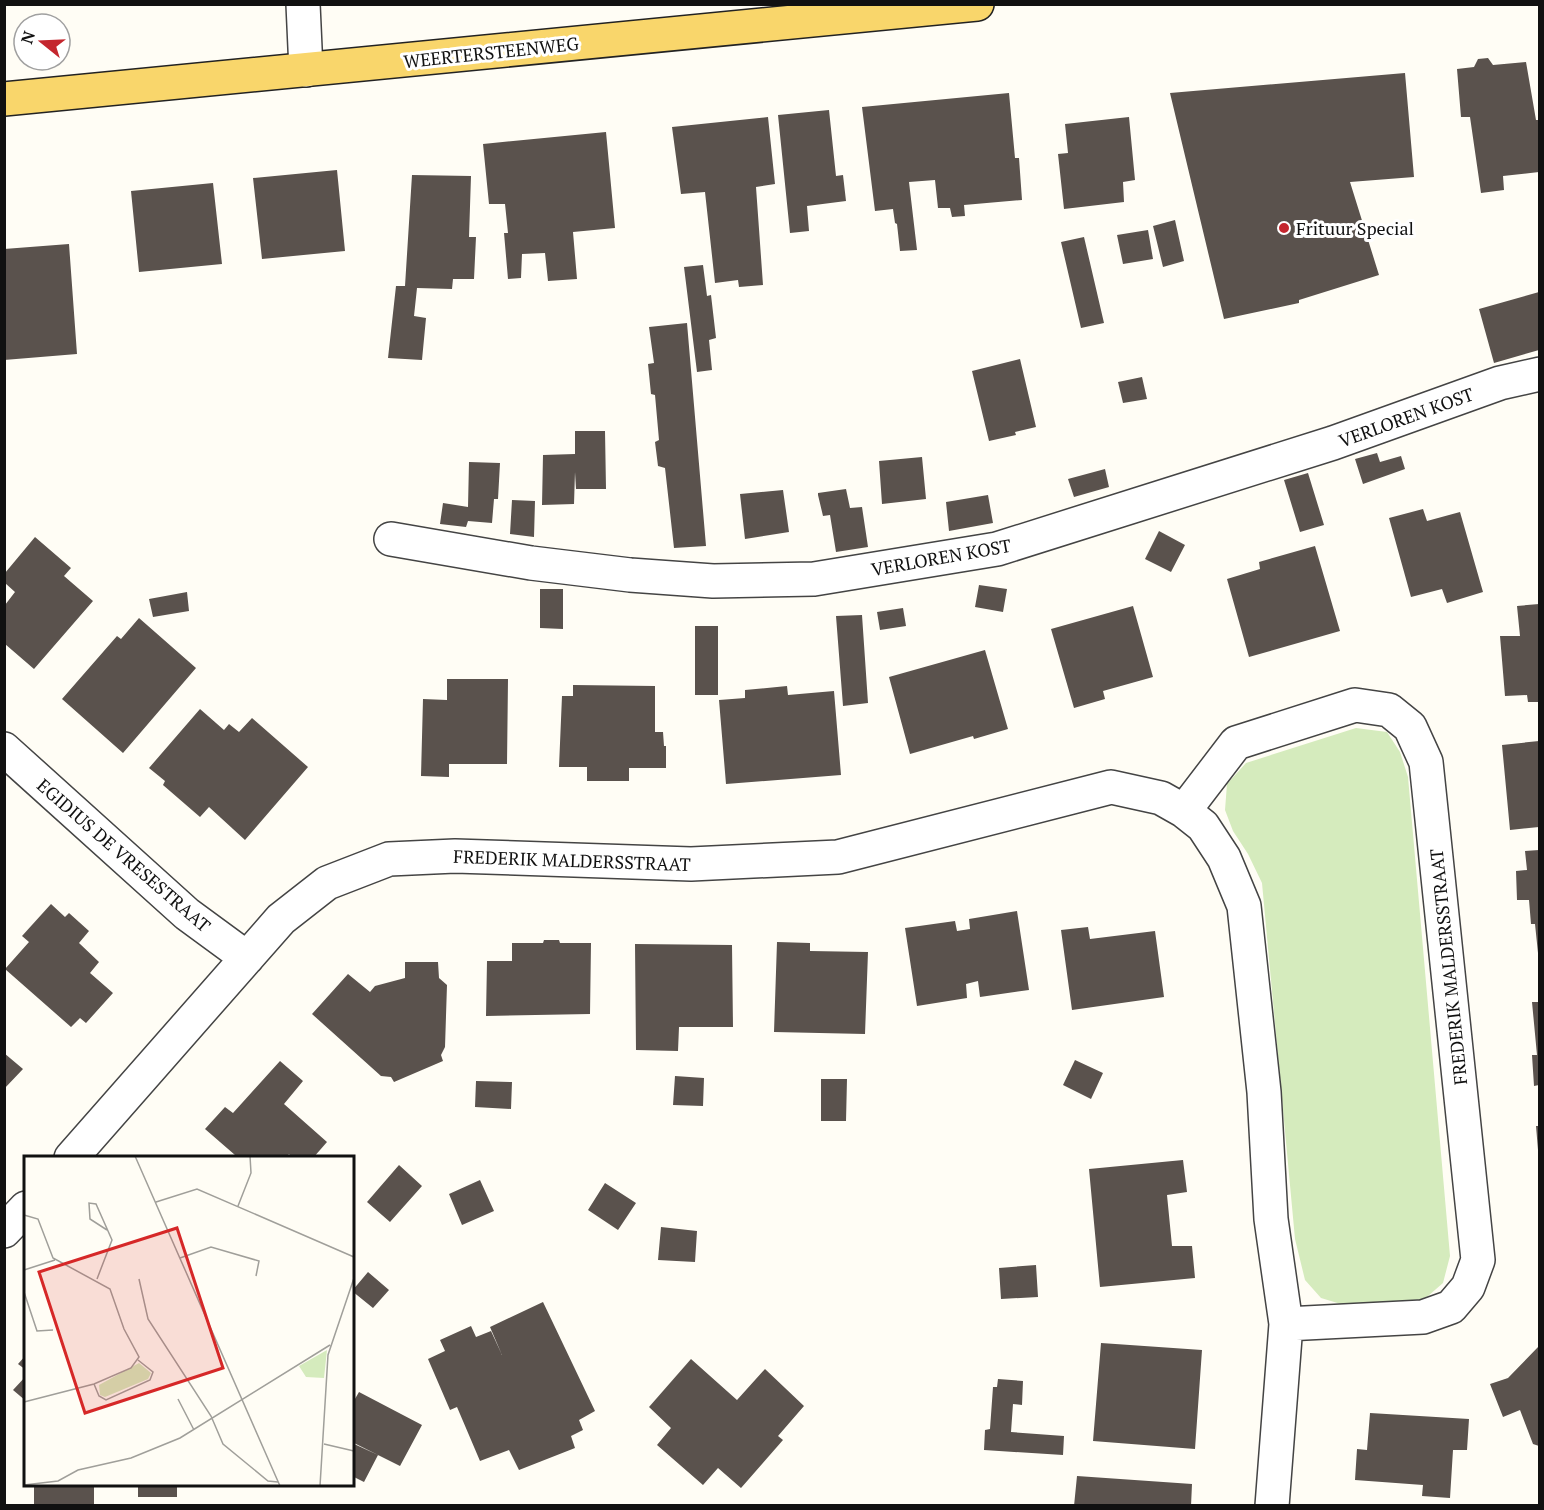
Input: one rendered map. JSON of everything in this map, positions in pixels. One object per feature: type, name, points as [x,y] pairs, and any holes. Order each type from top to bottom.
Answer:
[{"type":"main road","name":"WEERTERSTEENWEG","points":[[4,99],[977,4]]},
{"type":"street","points":[[303,4],[306,70]]},
{"type":"street","name":"VERLOREN KOST","points":[[391,539],[531,563],[630,575],[713,580],[814,579],[997,549],[1333,444],[1500,383],[1539,374]]},
{"type":"street","name":"FREDERIK MALDERSSTRAAT","points":[[1184,812],[1236,743],[1355,705],[1389,710],[1410,727],[1426,762],[1478,1260],[1468,1287],[1451,1307],[1423,1317],[1286,1324]]},
{"type":"street","name":"EGIDIUS DE VRESESTRAAT","points":[[4,749],[187,914],[247,958]]},
{"type":"street","name":"FREDERIK MALDERSSTRAAT","points":[[73,1156],[281,920],[327,883],[389,859],[455,856],[692,864],[838,857],[1111,787],[1161,798],[1203,826],[1224,858],[1244,906],[1264,1092],[1271,1219],[1286,1324],[1272,1506]]},
{"type":"street","points":[[4,1231],[24,1210]]},
{"type":"green space","points":[[1356,728],[1387,732],[1400,752],[1408,777],[1450,1256],[1443,1283],[1428,1296],[1412,1303],[1354,1308],[1321,1298],[1305,1280],[1295,1239],[1262,883],[1248,854],[1233,831],[1225,810],[1227,784],[1246,763]]},
{"type":"building","points":[[1488,58],[1493,65],[1526,62],[1536,120],[1539,120],[1539,172],[1503,176],[1504,190],[1481,193],[1470,117],[1461,117],[1457,69],[1474,67],[1478,59]]},
{"type":"building","name":"Frituur Special","points":[[1405,73],[1414,177],[1350,182],[1379,275],[1299,300],[1299,303],[1224,319],[1170,93]]},
{"type":"building","points":[[1009,93],[1015,158],[1019,158],[1022,200],[964,205],[965,216],[952,217],[950,208],[938,208],[935,180],[909,182],[917,250],[900,251],[893,209],[875,211],[862,107]]},
{"type":"building","points":[[829,110],[836,176],[843,175],[846,201],[807,206],[809,231],[790,233],[778,115]]},
{"type":"building","points":[[768,117],[775,184],[756,187],[763,285],[739,287],[738,280],[715,283],[705,192],[681,194],[672,127]]},
{"type":"building","points":[[1129,117],[1135,180],[1123,182],[1124,202],[1064,209],[1058,154],[1068,153],[1065,124]]},
{"type":"building","points":[[606,132],[615,228],[573,232],[577,279],[548,281],[545,253],[522,254],[521,278],[508,279],[504,233],[508,233],[505,204],[489,204],[483,144]]},
{"type":"building","points":[[337,170],[345,251],[262,259],[253,178]]},
{"type":"building","points":[[412,175],[471,176],[469,237],[476,237],[474,279],[453,279],[452,289],[417,288],[414,316],[426,318],[422,360],[388,358],[396,286],[405,286]]},
{"type":"building","points":[[213,183],[222,264],[139,272],[131,191]]},
{"type":"building","points":[[1175,220],[1184,261],[1163,267],[1153,226]]},
{"type":"building","points":[[1148,230],[1153,259],[1123,264],[1117,235]]},
{"type":"building","points":[[1084,237],[1104,323],[1081,328],[1061,242]]},
{"type":"building","points":[[69,244],[77,354],[4,360],[4,249]]},
{"type":"building","points":[[703,265],[707,296],[711,295],[716,338],[709,340],[712,370],[697,372],[684,267]]},
{"type":"building","points":[[1539,292],[1539,350],[1494,363],[1479,309]]},
{"type":"building","points":[[687,323],[706,546],[674,548],[665,468],[658,466],[655,442],[659,440],[655,395],[651,394],[648,364],[654,363],[649,327]]},
{"type":"building","points":[[1020,359],[1036,427],[1015,432],[1016,435],[989,441],[972,371]]},
{"type":"building","points":[[1142,377],[1147,399],[1123,403],[1118,382]]},
{"type":"building","points":[[575,431],[605,431],[606,489],[576,489],[575,472],[574,504],[542,505],[543,455],[575,454]]},
{"type":"building","points":[[1377,453],[1380,462],[1401,456],[1405,469],[1363,484],[1355,459]]},
{"type":"building","points":[[922,457],[926,499],[882,504],[879,461]]},
{"type":"building","points":[[469,462],[500,463],[498,499],[494,499],[492,523],[468,521],[466,527],[440,524],[443,503],[468,507]]},
{"type":"building","points":[[1105,469],[1109,487],[1074,497],[1068,479]]},
{"type":"building","points":[[1308,473],[1324,525],[1300,532],[1284,480]]},
{"type":"building","points":[[846,489],[850,508],[862,507],[868,547],[836,552],[830,515],[823,516],[818,493]]},
{"type":"building","points":[[783,490],[789,532],[745,539],[740,494]]},
{"type":"building","points":[[988,495],[993,523],[949,531],[946,502]]},
{"type":"building","points":[[512,500],[535,501],[534,537],[510,534]]},
{"type":"building","points":[[1423,509],[1427,521],[1460,512],[1483,592],[1447,603],[1442,589],[1411,597],[1389,518]]},
{"type":"building","points":[[1159,531],[1185,545],[1171,572],[1145,559]]},
{"type":"building","points":[[35,537],[71,568],[64,576],[93,601],[34,669],[5,644],[5,605],[15,592],[5,583],[5,573]]},
{"type":"building","points":[[1315,546],[1340,631],[1249,657],[1227,579],[1260,569],[1259,562]]},
{"type":"building","points":[[979,585],[1007,589],[1003,612],[975,607]]},
{"type":"building","points":[[540,589],[563,589],[563,629],[540,628]]},
{"type":"building","points":[[187,592],[189,611],[153,617],[149,599]]},
{"type":"building","points":[[1539,604],[1539,702],[1528,702],[1527,695],[1505,696],[1500,636],[1520,636],[1517,606]]},
{"type":"building","points":[[1133,606],[1153,677],[1103,691],[1105,699],[1074,708],[1051,629]]},
{"type":"building","points":[[903,608],[906,626],[880,630],[877,612]]},
{"type":"building","points":[[862,615],[868,703],[843,706],[836,616]]},
{"type":"building","points":[[139,618],[196,668],[123,753],[62,699],[117,636],[121,639]]},
{"type":"building","points":[[695,626],[718,626],[718,695],[695,695]]},
{"type":"building","points":[[985,650],[1008,729],[974,739],[973,736],[910,754],[889,677]]},
{"type":"building","points":[[447,679],[508,679],[507,764],[449,764],[449,777],[421,776],[423,699],[447,700]]},
{"type":"building","points":[[573,685],[655,686],[655,732],[663,732],[664,746],[666,746],[666,768],[629,768],[629,781],[587,781],[587,767],[559,767],[562,696],[573,696]]},
{"type":"building","points":[[787,686],[788,695],[834,691],[841,775],[726,784],[719,700],[745,698],[745,690]]},
{"type":"building","points":[[200,709],[224,730],[229,724],[239,732],[252,718],[308,767],[245,840],[209,807],[200,817],[163,785],[165,781],[149,768]]},
{"type":"building","points":[[1539,741],[1539,827],[1510,830],[1502,745]]},
{"type":"building","points":[[1539,850],[1538,953],[1535,924],[1531,924],[1529,900],[1517,900],[1516,871],[1527,870],[1525,851]]},
{"type":"building","points":[[51,904],[65,917],[69,913],[89,931],[79,943],[99,962],[90,973],[113,993],[86,1023],[80,1018],[71,1027],[5,969],[29,942],[22,936]]},
{"type":"building","points":[[1017,911],[1029,990],[980,997],[978,981],[966,984],[967,998],[917,1006],[905,928],[955,921],[957,931],[970,929],[969,919]]},
{"type":"building","points":[[1088,927],[1090,939],[1155,931],[1164,997],[1072,1010],[1061,930]]},
{"type":"building","points":[[544,940],[559,940],[560,943],[591,943],[590,1014],[486,1016],[487,961],[512,961],[512,943],[543,943]]},
{"type":"building","points":[[777,942],[810,943],[810,951],[868,952],[865,1034],[774,1032]]},
{"type":"building","points":[[635,944],[732,945],[733,1027],[679,1027],[678,1051],[636,1050]]},
{"type":"building","points":[[405,962],[438,962],[439,978],[447,985],[445,1047],[441,1055],[443,1061],[394,1082],[391,1077],[381,1076],[312,1014],[348,974],[370,992],[375,986],[405,978]]},
{"type":"building","points":[[1532,1002],[1539,1002],[1539,1085],[1534,1086],[1532,1055],[1537,1055]]},
{"type":"building","points":[[4,1053],[23,1069],[4,1089]]},
{"type":"building","points":[[1075,1060],[1103,1073],[1091,1099],[1063,1085]]},
{"type":"building","points":[[280,1061],[303,1081],[284,1104],[327,1142],[315,1156],[290,1156],[289,1154],[288,1156],[234,1156],[205,1129],[225,1107],[233,1113]]},
{"type":"building","points":[[675,1076],[704,1078],[703,1106],[673,1105]]},
{"type":"building","points":[[821,1079],[847,1079],[846,1121],[821,1121]]},
{"type":"building","points":[[476,1081],[512,1082],[511,1109],[475,1107]]},
{"type":"building","points":[[1536,1126],[1539,1126],[1539,1150],[1538,1150]]},
{"type":"building","points":[[1183,1160],[1187,1192],[1167,1195],[1172,1246],[1192,1246],[1195,1278],[1100,1287],[1089,1169]]},
{"type":"building","points":[[399,1165],[422,1186],[390,1222],[367,1202]]},
{"type":"building","points":[[480,1180],[494,1211],[462,1225],[449,1194]]},
{"type":"building","points":[[605,1183],[636,1203],[618,1230],[588,1210]]},
{"type":"building","points":[[661,1227],[697,1231],[695,1262],[658,1260]]},
{"type":"building","points":[[1036,1265],[1038,1297],[1001,1299],[999,1268]]},
{"type":"building","points":[[368,1272],[389,1290],[373,1308],[354,1293],[354,1289]]},
{"type":"building","points":[[543,1302],[595,1411],[579,1420],[583,1430],[571,1436],[575,1448],[519,1470],[509,1450],[480,1461],[457,1407],[450,1410],[428,1359],[445,1351],[440,1340],[471,1326],[476,1337],[491,1331],[502,1355],[490,1327]]},
{"type":"building","points":[[1101,1343],[1202,1350],[1195,1449],[1093,1441]]},
{"type":"building","points":[[1539,1346],[1539,1446],[1533,1444],[1520,1410],[1503,1417],[1490,1384],[1508,1378]]},
{"type":"building","points":[[24,1357],[24,1368],[18,1364]]},
{"type":"building","points":[[691,1359],[737,1400],[765,1369],[804,1406],[778,1436],[783,1440],[741,1488],[718,1468],[703,1485],[657,1445],[671,1428],[649,1407]]},
{"type":"building","points":[[24,1378],[24,1399],[13,1390]]},
{"type":"building","points":[[998,1379],[1023,1381],[1022,1405],[1013,1404],[1011,1432],[1064,1436],[1063,1455],[984,1450],[985,1430],[990,1429],[993,1387],[997,1387]]},
{"type":"building","points":[[359,1392],[422,1425],[400,1466],[354,1443],[354,1401]]},
{"type":"building","points":[[1370,1413],[1469,1419],[1467,1450],[1453,1450],[1450,1498],[1422,1496],[1423,1485],[1355,1480],[1357,1449],[1367,1450]]},
{"type":"building","points":[[354,1444],[378,1455],[364,1482],[354,1477]]},
{"type":"building","points":[[1077,1476],[1192,1484],[1191,1506],[1074,1506]]},
{"type":"building","points":[[34,1486],[94,1486],[94,1506],[34,1506]]},
{"type":"building","points":[[138,1486],[177,1486],[177,1497],[138,1497]]},
{"type":"place","name":"Frituur Special","points":[[1284,228]]}]
